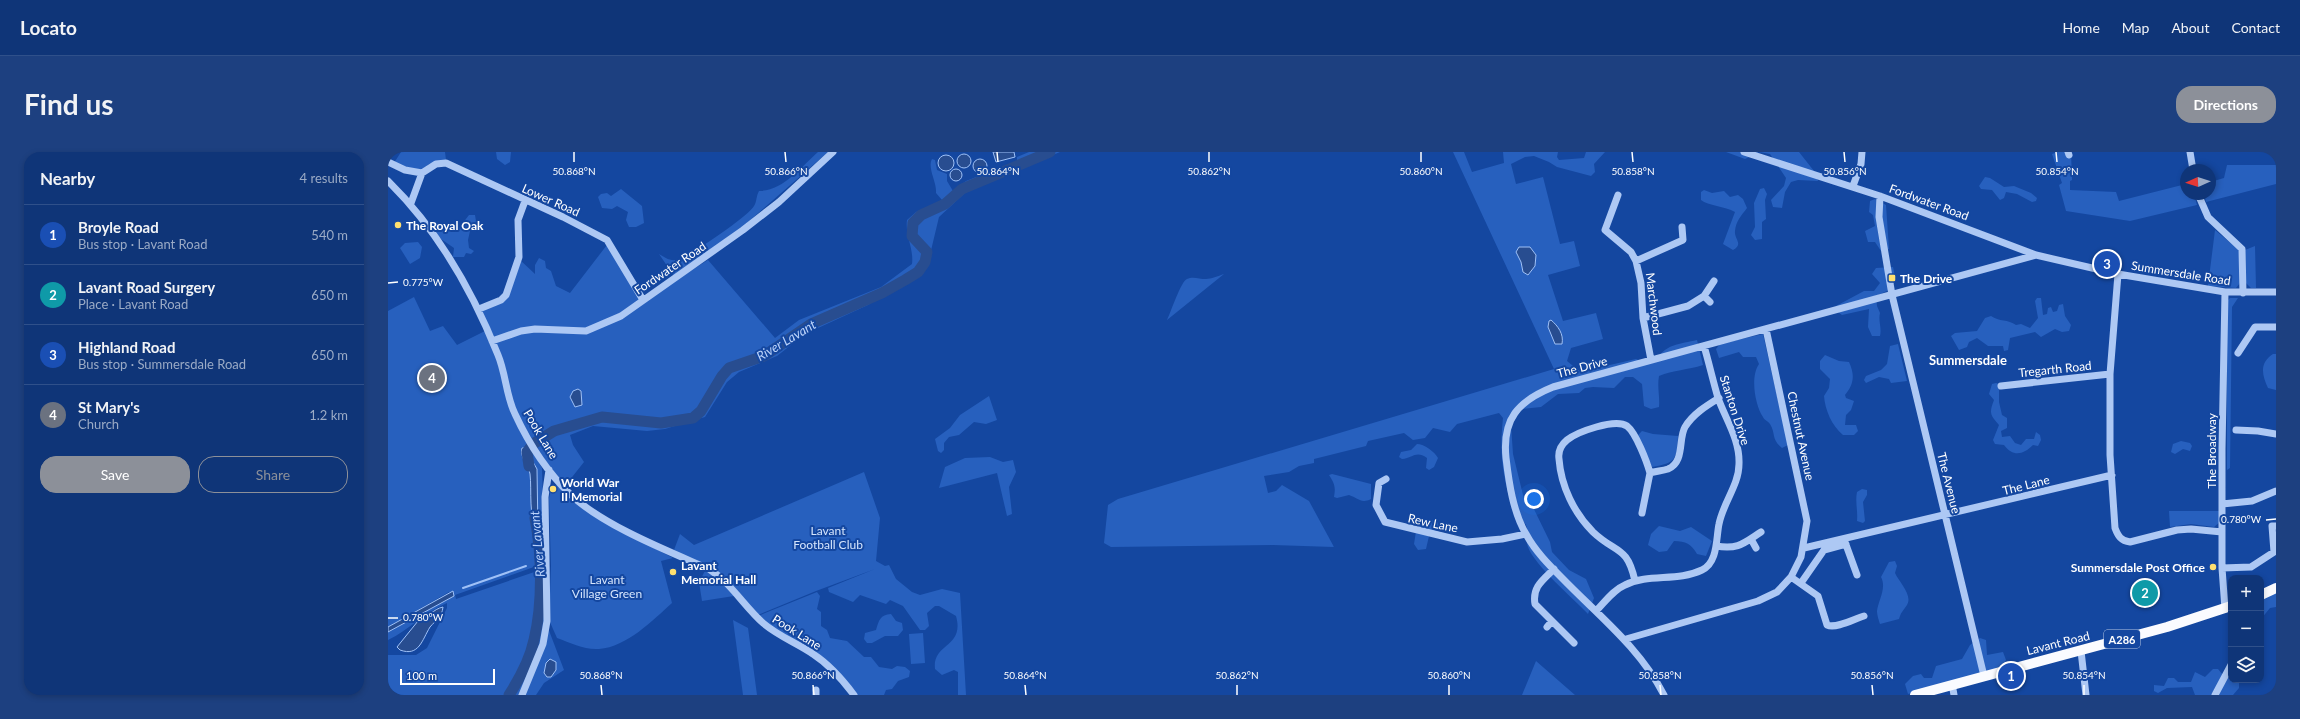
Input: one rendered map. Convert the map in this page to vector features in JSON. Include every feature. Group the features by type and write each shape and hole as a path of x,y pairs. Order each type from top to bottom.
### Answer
{"main road":[{"path":"2264,594 2276,588"},
{"name":"Lavant Road","path":"1915,695 2081,651 2228,608"}],"street":[{"name":"Fordwater Road","path":"492,342 521,331 535,329 586,331 621,316 700,262 743,230 779,202 833,152"},
{"name":"Fordwater Road","path":"1744,152 1853,186 2036,255"},
{"path":"1853,186 1861,164 1862,152"},
{"path":"2190,152 2192,164"},
{"path":"388,162 404,170 422,173 411,203"},
{"name":"Lower Road","path":"422,173 436,164 446,164 563,217 606,240 643,300"},
{"name":"Pook Lane","path":"388,181 411,203 447,254 479,309 499,357 514,413 549,470 573,496 589,509 658,547 709,569 718,575 756,617 770,629 814,654 832,668 854,695"},
{"name":"Marchwood","path":"1618,195 1604,230 1631,252 1636,261 1641,283 1643,318 1651,360"},
{"name":"The Avenue","path":"1880,196 1879,217 1892,295 1984,676"},
{"path":"2201,200 2208,217 2242,249 2243,293"},
{"path":"479,309 501,300 506,295 519,257 518,220 525,201"},
{"path":"1636,261 1683,240 1682,227"},
{"name":"Summersdale Road","path":"2036,255 2118,274 2225,292 2276,292"},
{"name":"The Drive","path":"1664,695 1657,680 1626,639 1539,554 1526,534 1517,512 1508,476 1506,449 1508,425 1513,414 1527,399 1553,387 2036,255"},
{"path":"2118,274 2110,374 2112,476 2118,536 2124,541 2130,542 2176,530 2192,529 2222,532"},
{"path":"1643,318 1688,306 1704,296 1714,281"},
{"name":"The Broadway","path":"2225,292 2222,568 2228,608"},
{"path":"1704,296 1710,302"},
{"path":"2238,353 2255,327 2276,327"},
{"name":"Chestnut Avenue","path":"1626,639 1758,601 1777,592 1791,577 1804,548 1807,521 1766,330"},
{"name":"Stanton Drive","path":"1596,611 1616,590 1635,581 1669,578 1704,569 1711,561 1716,546 1723,509 1737,480 1739,464 1732,430 1718,398 1704,346"},
{"name":"Tregarth Road","path":"2004,387 2110,374"},
{"path":"1650,473 1669,468 1676,463 1680,456 1682,434 1685,426 1700,409 1718,398"},
{"path":"1635,581 1631,563 1623,552 1594,533 1572,504 1560,468 1558,457 1560,447 1568,439 1607,423 1617,423 1627,427 1634,436 1650,473 1642,513"},
{"path":"2236,430 2258,430 2276,434"},
{"path":"522,695 543,644 547,621 546,497 549,470"},
{"name":"The Lane","path":"1946,516 2112,476"},
{"name":"Rew Lane","path":"1386,479 1379,483 1376,505 1385,522 1467,542 1502,540 1526,534"},
{"path":"2222,504 2252,501 2276,492"},
{"path":"1801,583 1824,550 1846,542 1946,516"},
{"path":"2222,568 2251,567 2275,552 2272,526 2276,526"},
{"path":"1716,546 1729,548 1739,546 1761,532"},
{"path":"1751,539 1756,548"},
{"path":"1804,548 1846,542"},
{"path":"1846,542 1857,575"},
{"path":"1554,569 1537,585 1534,596 1536,604 1574,643"},
{"path":"1791,577 1818,596 1827,625 1832,627 1864,616"},
{"path":"1547,627 1552,621"},
{"path":"2081,651 2086,695"},
{"path":"2215,695 2228,671"},
{"path":"1952,684 1954,695"}],"green space":[{"path":"401,152 445,152 446,160 429,164 422,170 406,168 394,163"},
{"path":"496,152 511,152 510,162 505,165 497,159"},
{"path":"818,152 828,152 741,228 674,276 659,254 669,259 676,260 704,245 750,211 755,204 759,191 768,190 784,183"},
{"path":"1029,152 1060,152 965,193 939,217 928,263 918,275 868,305 805,334 777,356 739,372 727,382 705,417 665,429 647,431 593,426 570,435 573,445 584,462 565,486 545,460 516,412 481,309 501,301 519,259 535,274 535,265 539,258 545,261 546,268 551,271 556,286 570,293 610,241 645,296 671,283 708,260 775,338 799,320 881,287 912,264 912,253 907,231 907,220 916,212 942,200 936,193 931,171 932,159 935,160 937,170 947,174 947,181 953,191 966,181 1017,161 1017,157"},
{"path":"1453,152 1464,152 1472,172 1504,163 1503,152 1558,152 1557,157 1559,160 1584,158 1586,152 1605,152 1594,164 1595,172 1591,176 1557,167 1534,156 1525,157 1511,164 1516,184 1543,177 1560,244 1574,241 1580,266 1548,275 1563,321 1596,313 1603,339 1571,348 1567,361 1578,370 1588,370 1636,359 1648,364 1656,362 1659,356 1668,348 1697,340 1703,365 1670,372 1659,376 1659,407 1651,409 1644,406 1642,384 1633,377 1625,377 1614,388 1593,387 1585,388 1579,393 1558,394 1541,407 1522,409 1511,425 1513,454 1524,499 1530,501 1550,542 1552,552 1569,570 1586,579 1594,598 1588,614 1546,572 1532,555 1528,547 1526,526 1520,518 1514,514 1507,489 1501,444 1503,418 1499,413 1457,424 1450,432 1433,428 1425,438 1413,440 1404,433 1368,441 1366,446 1314,459 1314,463 1299,466 1289,472 1264,476 1268,493 1276,491 1282,485 1309,501 1334,547 1273,545 1111,547 1104,543 1108,505 1118,499 1554,369"},
{"path":"1726,152 1759,152 1745,159"},
{"path":"1759,152 1799,152 1814,171 1818,181 1798,180 1791,182 1785,192 1782,208 1773,207 1771,200 1784,186 1786,178 1770,154"},
{"path":"2058,152 2071,152 2072,180 2070,181 2070,190 2116,192 2119,201 2180,186 2180,200 2196,200 2197,205 2130,221 2066,211 2059,185 2062,183 2052,154"},
{"path":"2227,165 2276,165 2276,184 2216,199 2216,180 2224,178"},
{"path":"1985,177 1990,178 2004,187 2014,186 2031,193 2037,198 2036,201 2032,202 2017,194 2006,192 2004,198 2000,200 1992,190 1981,189 1979,186"},
{"path":"1764,188 1767,194 1765,200 1766,219 1762,222 1762,239 1755,240 1751,235 1755,227 1754,203 1760,189"},
{"path":"621,189 642,206 644,223 636,227 629,227 626,220 628,212 617,206 612,209 602,208 598,197 601,194 607,193 611,196"},
{"path":"1704,190 1712,193 1724,191 1730,197 1738,195 1743,199 1747,208 1736,224 1735,234 1738,246 1733,250 1723,244 1735,212 1726,208 1708,204 1701,200 1701,192"},
{"path":"1875,199 1886,205 1889,249 1881,251 1875,242 1868,242 1865,231 1875,226 1873,215 1869,212 1870,201"},
{"path":"469,215 475,215 477,227 470,231 468,240 469,248 474,251 471,254 466,253 464,257 453,257 454,248 441,239 436,232 459,228"},
{"path":"2215,230 2240,251 2240,283 2236,288 2208,286"},
{"path":"418,242 422,247 420,258 410,264 400,248 405,243"},
{"path":"2255,246 2256,288 2251,288 2246,283 2245,250"},
{"path":"1893,267 1896,281 1887,291 1876,296 1877,306 1880,313 1880,336 1872,336 1868,327 1869,309 1842,315 1838,312 1836,306 1864,291 1874,291 1880,283 1872,274 1876,268"},
{"path":"1224,274 1167,320 1179,291 1187,279 1208,279"},
{"path":"414,297 430,331 443,326 457,345 485,331 497,358 511,414 542,468 545,563 455,595 456,599 546,568 545,620 564,670 544,683 536,695 388,695 388,655 416,655 427,648 447,608 447,603 431,611 388,640 388,632 454,596 449,592 388,627 388,311"},
{"path":"2037,298 2041,298 2043,315 2047,314 2048,308 2051,307 2053,312 2057,311 2059,305 2063,304 2065,316 2071,325 2069,331 2062,332 2055,329 2041,337 2035,332 2010,338 2008,350 2004,351 2003,346 1988,346 1977,338 1969,342 1967,347 1959,350 1951,336 1955,333 1977,331 1985,318 1991,316 2016,325 2021,324 2030,328 2038,318 2035,301"},
{"path":"2230,298 2238,298 2232,307 2230,468 2227,470 2227,301"},
{"path":"1763,334 1788,445 1782,448 1776,442 1770,424 1760,412 1756,398 1754,383 1756,370 1759,364 1756,357 1743,357 1739,352 1719,358 1716,349 1720,344"},
{"path":"1898,344 1907,381 1891,383 1889,379 1879,377 1866,383 1864,380 1866,376 1881,370 1887,364 1890,346"},
{"path":"2273,354 2276,354 2276,390 2268,388 2263,374 2265,361"},
{"path":"1825,355 1839,361 1849,362 1851,367 1853,379 1845,395 1846,398 1854,401 1851,410 1846,415 1845,425 1856,425 1858,431 1854,435 1843,435 1832,422 1828,412 1824,396 1829,388 1830,379 1820,369 1820,361"},
{"path":"1992,384 1999,384 1999,402 2002,415 2007,418 2007,428 2001,431 2002,437 2010,436 2015,443 2021,445 2026,439 2034,439 2036,432 2040,435 2041,440 2038,446 2033,445 2022,453 2014,453 2007,449 2004,445 1995,444 1993,440 1999,425 1991,414 1991,408 1994,400 1989,394"},
{"path":"989,396 997,420 986,424 974,422 959,435 949,437 944,443 944,450 941,453 938,451 935,439 950,428 960,415"},
{"path":"1642,431 1653,434 1678,436 1677,450 1674,459 1666,464 1652,467 1637,436"},
{"path":"2181,441 2190,443 2192,446 2190,451 2183,449 2175,454 2171,452 2173,444"},
{"path":"1417,444 1423,445 1429,449 1438,458 1434,467 1429,470 1426,468 1427,458 1423,456 1417,455 1402,459 1399,457 1401,452 1411,450"},
{"path":"990,457 1003,462 1013,460 1016,472 1009,487 1012,514 1007,516 997,473 939,488 945,467 965,458"},
{"name":"Lavant Football Club","path":"864,472 880,518 876,561 885,566 889,565 896,579 912,592 920,595 942,589 960,593 966,695 958,695 958,672 954,670 942,675 935,669 935,661 938,654 953,640 956,634 958,626 956,616 939,606 935,606 927,613 929,626 925,630 920,630 903,606 890,600 886,604 860,595 853,602 829,592 828,588 875,569 758,615 731,583 674,550 680,534 694,545"},
{"path":"1332,474 1371,484 1371,499 1362,501 1349,495 1337,498 1334,497 1334,485 1329,475"},
{"name":"Lavant Village Green","path":"557,485 622,531 673,558 661,561 672,603 639,632 620,643 609,647 593,649 578,646 557,638 549,620 551,566 549,498 552,486"},
{"path":"1862,489 1867,490 1867,495 1863,502 1865,521 1863,523 1857,521 1856,503 1857,492"},
{"path":"2169,511 2220,511 2220,522 2214,527 2191,524 2170,527"},
{"path":"1432,520 1438,522 1438,529 1429,536 1426,549 1418,550 1414,544 1417,525 1423,521"},
{"path":"1659,526 1680,531 1691,527 1712,541 1706,556 1697,554 1690,545 1682,542 1674,541 1667,551 1659,552 1648,545 1651,534"},
{"path":"1895,561 1897,566 1895,573 1907,593 1908,601 1899,619 1880,624 1877,611 1883,590 1883,581 1881,577 1889,562"},
{"path":"706,569 709,570 734,596 702,601 699,582"},
{"path":"2276,591 2276,607 2270,608 2264,615 2264,611 2264,596"},
{"path":"817,592 820,596 817,609 821,612 821,626 827,630 830,638 847,641 864,657 871,657 879,667 892,669 897,666 905,667 910,671 909,677 898,681 892,689 886,690 884,695 857,695 847,682 758,616"},
{"path":"891,614 896,621 902,623 903,630 898,636 885,636 872,643 867,643 864,639 865,633 876,630 880,619"},
{"path":"733,620 748,628 757,695 743,695"},
{"path":"923,633 925,663 911,664 909,634"},
{"path":"1980,638 1986,640 1987,655 2003,652 2006,660 2002,668 1908,694 1905,684 1913,676 1921,674 1924,678 1932,678 1936,666 1962,659 1970,645"},
{"path":"1536,661 1575,695 1522,695"},
{"path":"2213,669 2218,669 2223,675 2211,695 2195,695 2192,687 2167,688 2158,693 2154,691 2154,685 2164,686 2168,678 2174,678 2178,682 2191,682 2195,672 2205,677"},
{"path":"2228,675 2228,683 2239,683 2239,688 2233,695 2217,695"}],"shaded area":[{"path":"993,152 1014,152 1015,157 996,162"},
{"path":"964,154 969,156 971,161 969,166 964,168 959,166 957,161 959,156"},
{"path":"946,155 953,160 954,163 949,170 946,171 939,166 938,163 943,156"},
{"path":"980,159 985,161 987,166 985,171 980,173 975,171 973,166 975,161"},
{"path":"958,169 961,170 961,180 954,181 951,180 950,173 951,170"},
{"path":"1519,247 1530,247 1536,255 1535,266 1528,275 1523,272 1521,262 1516,252"},
{"path":"1551,320 1560,330 1562,344 1555,344 1548,327 1549,321"},
{"path":"578,389 581,391 582,405 575,407 570,397 573,391"},
{"path":"522,448 525,448 537,469 538,533 533,520 530,474 523,458 521,451"},
{"path":"453,591 454,596 388,632 388,627"},
{"path":"443,607 440,616 430,627 422,642 416,649 406,652 397,647 418,621"},
{"path":"550,659 556,662 556,670 551,677 547,677 544,673 546,663"}],"waterway":[{"name":"River Lavant","path":"529,466 527,452 533,444 554,431 602,417 661,423 693,418 701,411 722,376 729,368 764,356 811,324 882,293 918,272 925,262 927,252 912,236 913,223 921,215 945,204 962,189 1050,152"},
{"name":"River Lavant","path":"509,695 521,675 527,661 537,626 540,595 540,563 535,518"},
{"path":"463,588 526,566"}],"place":[{"name":"The Royal Oak","path":"398,225"},
{"name":"Highland Road","path":"2107,264"},
{"name":"The Drive","path":"1892,278"},
{"name":"St Mary's","path":"432,378"},
{"name":"World War II Memorial","path":"553,489"},
{"name":"Summersdale Post Office","path":"2213,567"},
{"name":"Lavant Memorial Hall","path":"673,572"},
{"name":"Lavant Road Surgery","path":"2145,593"},
{"name":"Broyle Road","path":"2011,676"}],"district":[{"name":"Summersdale","path":"1968,360"}]}
